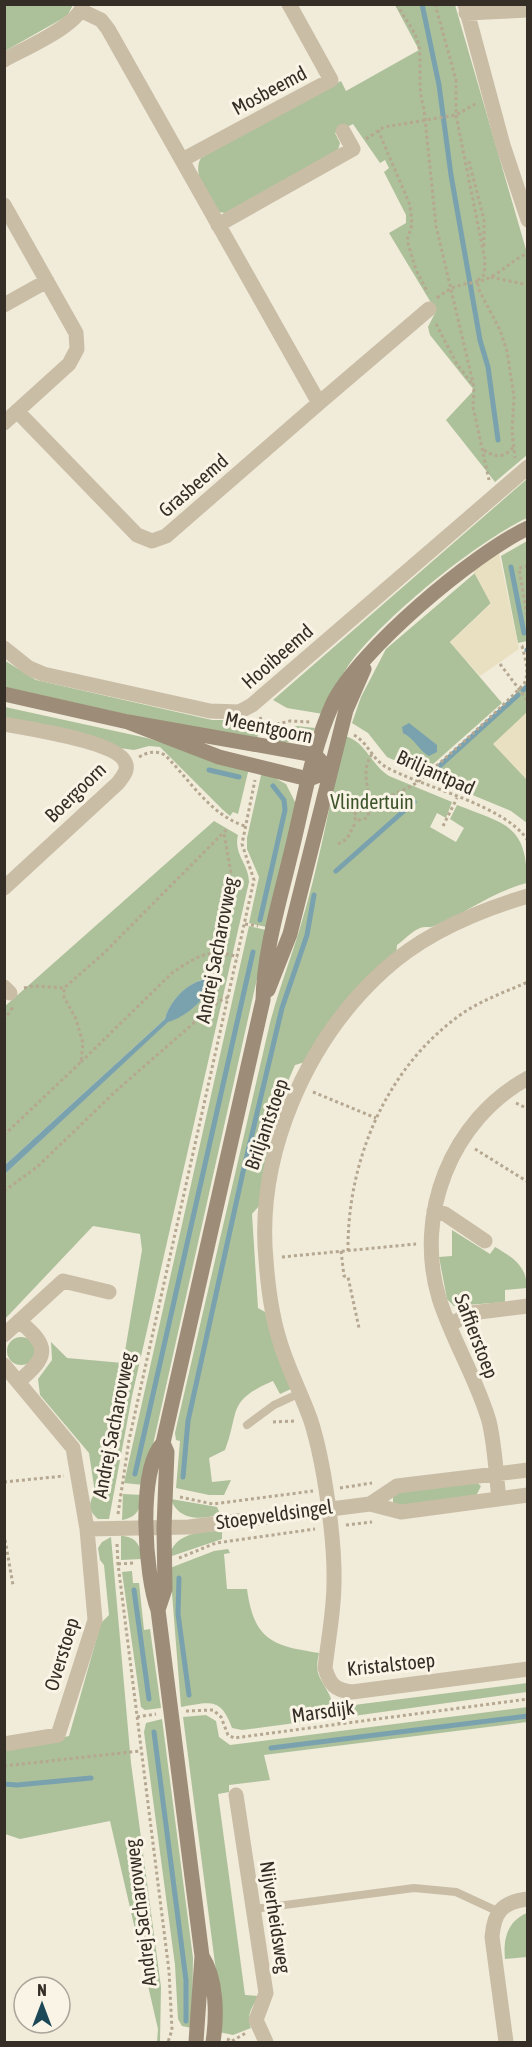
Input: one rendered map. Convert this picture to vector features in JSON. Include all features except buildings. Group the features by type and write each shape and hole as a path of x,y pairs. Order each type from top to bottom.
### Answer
{"street":[{"name":"Mosbeemd","path":"182,160 331,80 289,4"},
{"path":"4,60 69,23 82,8 101,20 319,403"},
{"path":"528,10 465,8 489,97 524,198 528,220"},
{"path":"218,225 353,149 343,131"},
{"path":"4,205 76,333 77,349 69,364 4,423"},
{"path":"4,305 47,281"},
{"name":"Grasbeemd","path":"17,411 137,535 152,541 166,536 431,305"},
{"name":"Hooibeemd","path":"4,648 28,668 43,674 210,711 239,712 252,705 525,470"},
{"path":"263,1000 264,978 272,939 315,755 324,725 343,686 360,662 470,565 497,544 528,528"},
{"path":"195,2043 202,1956 158,1610 151,1592 146,1528 148,1493 155,1451 163,1443 263,1000 290,934 340,730 356,686 380,644"},
{"name":"Meentgoorn","path":"4,694 128,723 315,755 330,771 309,779 219,757 128,723"},
{"name":"Boergoorn","path":"4,724 99,746 120,755 126,764 126,771 118,783 4,888"},
{"name":"Briljantstoep","path":"327,1509 310,1421 281,1344 270,1298 265,1258 266,1200 272,1161 300,1086 332,1030 355,998 383,970 443,930 480,913 528,896"},
{"name":"Saffierstoep","path":"496,1474 489,1422 449,1325 434,1279 430,1244 434,1212 442,1179 461,1140 492,1103 528,1078"},
{"path":"434,1212 445,1214 485,1241"},
{"path":"4,1335 63,1281 109,1292"},
{"path":"449,1325 471,1313 528,1306"},
{"path":"18,1382 38,1365 42,1352 39,1339 19,1321"},
{"name":"Overstoep","path":"4,1365 73,1448 87,1529 95,1620 58,1735 4,1744"},
{"path":"158,1610 165,1589 164,1528 167,1452 163,1443"},
{"name":"Stoepveldsingel","path":"370,1504 397,1486 528,1470"},
{"path":"496,1474 499,1499"},
{"name":"Stoepveldsingel","path":"164,1528 370,1504 401,1512 528,1495"},
{"name":"Kristalstoep","path":"327,1509 334,1581 325,1668 328,1680 338,1690 352,1692 528,1670"},
{"path":"87,1529 164,1528"},
{"name":"Nijverheidsweg","path":"236,1794 266,1993 256,2020 266,2043"},
{"path":"506,2043 492,1937 497,1911 507,1904 528,1899"},
{"path":"202,1956 210,1968 213,1990 213,2043"}],"lane":[{"path":"247,1425 274,1405 300,1393"},
{"path":"254,1909 426,1888 456,1892 497,1911"}],"path":[{"path":"397,4 411,25 419,45 419,93 426,119 436,226 474,387 473,407 492,486"},
{"path":"435,4 456,80 456,115 466,154 483,253"},
{"path":"474,387 457,364 416,270 407,240 412,225 410,205 378,130 392,124 456,115 489,97"},
{"path":"466,154 473,170 484,220 484,275 476,280"},
{"path":"490,277 513,259 528,253"},
{"path":"431,305 450,288 461,283 490,277 528,285"},
{"path":"476,280 500,330 507,351 514,397 515,466 525,470"},
{"path":"484,450 494,456 503,455 512,448 513,443"},
{"path":"528,566 519,568 528,622"},
{"path":"338,844 347,839 356,821 354,815 357,812 418,781 521,688 527,674 520,646 528,645"},
{"path":"500,664 521,688 527,699"},
{"path":"265,727 290,721 318,724"},
{"name":"Briljantpad","path":"340,730 361,739 384,766 509,821 528,841"},
{"name":"Andrej Sacharovweg","path":"126,764 148,752 159,752 217,812 231,822 245,826 242,851 254,880 119,1490 117,1564 169,1971 172,2030 168,2043"},
{"path":"356,821 367,819 371,806 364,773 372,754"},
{"path":"443,826 457,797"},
{"path":"7,990 34,986 64,988 103,954 228,828"},
{"path":"221,951 230,900 231,873 224,833"},
{"path":"4,1135 172,973 204,954 221,951 238,957"},
{"path":"348,1251 348,1222 360,1155 376,1118 402,1072 450,1023 482,1002 528,982"},
{"path":"64,988 64,997 76,1019 83,1043 81,1062"},
{"path":"4,1191 37,1167 117,1090 212,1008 229,997"},
{"path":"300,1086 376,1118"},
{"path":"461,1140 528,1182"},
{"path":"265,1258 430,1244"},
{"path":"341,1251 344,1276 348,1277 359,1328"},
{"path":"258,1417 270,1422 310,1421"},
{"path":"4,1482 77,1474"},
{"name":"Stoepveldsingel","path":"165,1495 213,1504 384,1481 397,1486"},
{"path":"119,1490 148,1493"},
{"name":"Stoepveldsingel","path":"165,1560 178,1558 216,1543 377,1521"},
{"path":"4,1534 13,1585"},
{"path":"117,1564 148,1562"},
{"name":"Marsdijk","path":"136,1717 213,1710 221,1717 228,1735 234,1738 528,1699"},
{"path":"4,1766 140,1751"}],"green space":[{"path":"5,5 73,5 67,16 5,51"},
{"path":"395,5 455,5 527,253 527,455 495,482 446,420 474,390 430,335 428,327 436,311 389,233 406,223 406,215 384,172 389,168 385,160 380,163 353,124 335,133 340,143 338,150 225,213 219,212 211,200 198,172 201,158 341,81 346,91 419,50"},
{"path":"527,479 527,518 482,544 431,583 382,627 348,666 323,714 287,708 273,700"},
{"path":"527,541 527,641 518,643 501,556"},
{"path":"475,573 491,603 450,642 502,703 423,773 387,757 368,733 352,723 361,697 386,649"},
{"path":"4,660 36,680 212,720 243,720 245,724 250,722 258,734 257,739 195,730 5,687"},
{"path":"527,683 527,823 511,811 429,777"},
{"path":"5,707 147,738 249,768 238,814 233,812 230,816 160,747 149,746 134,750 119,748 101,739 5,717"},
{"path":"297,726 315,728 307,737 296,741 270,740 275,730"},
{"name":"Vlindertuin","path":"344,736 357,742 377,766 389,776 452,802 446,818 437,813 430,827 456,842 464,828 450,819 457,805 500,822 510,829 518,837 523,849 527,883 503,891 446,921 431,927 422,927 411,933 397,945 396,956 365,979 305,1062 295,1065 273,1116 278,1122 263,1173 260,1205 252,1214 258,1308 265,1312 275,1350 291,1389 280,1394 273,1381 258,1388 241,1401 234,1416 225,1450 209,1458 212,1482 231,1480 224,1495 209,1495 176,1488 180,1441 176,1440 175,1433 270,1023 308,898"},
{"path":"262,771 286,784 296,804 266,927 249,923 259,877 247,849 247,838"},
{"path":"214,821 238,835 239,853 247,870 249,882 132,1396 109,1519 98,1519 90,1507 95,1493 89,1453 40,1395 38,1379 52,1360 51,1342 67,1358 123,1363 142,1250 140,1234 93,1226 5,1319 5,1174 168,1021 195,1005 213,983 207,978 200,980 181,993 171,1005 165,1019 5,1165 4,1007"},
{"path":"249,926 266,930 258,974 144,1485 124,1483"},
{"path":"452,1230 490,1254 495,1247 513,1259 524,1274 527,1288 505,1290 505,1302 454,1306 447,1299 439,1257 452,1256"},
{"path":"21,1337 31,1341 35,1351 31,1361 21,1365 11,1361 7,1351 11,1341"},
{"path":"476,1482 481,1486 476,1496 396,1506 393,1503 393,1495 398,1492"},
{"path":"123,1494 143,1495 137,1512 122,1520"},
{"path":"171,1499 217,1507 220,1514 191,1517 179,1511"},
{"path":"222,1531 222,1539 169,1557 176,1543 182,1538 197,1533"},
{"path":"121,1536 126,1536 136,1542 142,1559 121,1560"},
{"path":"111,1537 131,1763 161,1987 160,2042 157,2042 158,2029 110,1821 20,1839 5,1834 5,1751 69,1736 101,1623 109,1615 104,1565 100,1560 98,1548 102,1542"},
{"path":"228,1549 230,1553 224,1554 227,1589 247,1589 250,1606 260,1630 277,1643 319,1653 318,1671 332,1703 333,1718 242,1730 232,1728 219,1706 207,1703 181,1707 170,1568 214,1551"},
{"path":"132,1571 133,1583 139,1583 144,1630 150,1629 161,1708 145,1710 141,1707 122,1572"},
{"path":"527,1683 527,1692 346,1717 346,1706"},
{"path":"528,1707 527,1722 264,1755 270,1780 229,1785 229,1792 218,1794 245,1995 259,1996 249,2015 251,2028 233,2035 219,2032 220,2002 183,1717 206,1715 216,1721 219,1737 230,1745"},
{"path":"162,1719 193,1958 192,2028 182,2026 178,2019 175,1965 144,1732 146,1723"},
{"path":"527,1913 527,1957 505,1959 508,1932 520,1916"}],"shaded area":[{"path":"497,544 519,649 480,676 450,642 491,604 470,565"},
{"path":"527,712 528,778 526,779 493,744"}],"water":[{"path":"409,723 437,745 437,752 429,756 403,733 402,727"},
{"path":"211,978 214,981 211,987 195,1006 182,1016 168,1022 5,1174 5,1165 165,1019 171,1004 182,992 196,982"}],"waterway":[{"path":"422,4 439,85 451,175 480,340 488,367 498,440"},
{"path":"511,567 524,633"},
{"path":"523,690 528,686"},
{"path":"434,771 518,695"},
{"path":"209,770 239,777"},
{"path":"260,920 285,810 284,800 273,786"},
{"path":"336,871 414,802"},
{"path":"183,1477 188,1421 243,1172 282,1008 307,935 314,895"},
{"path":"135,1474 253,952"},
{"path":"179,1578 178,1614 189,1695"},
{"path":"134,1590 149,1699"},
{"path":"271,1748 528,1716"},
{"path":"154,1732 186,1980 186,2021"},
{"path":"4,1784 17,1785 91,1778"}]}
